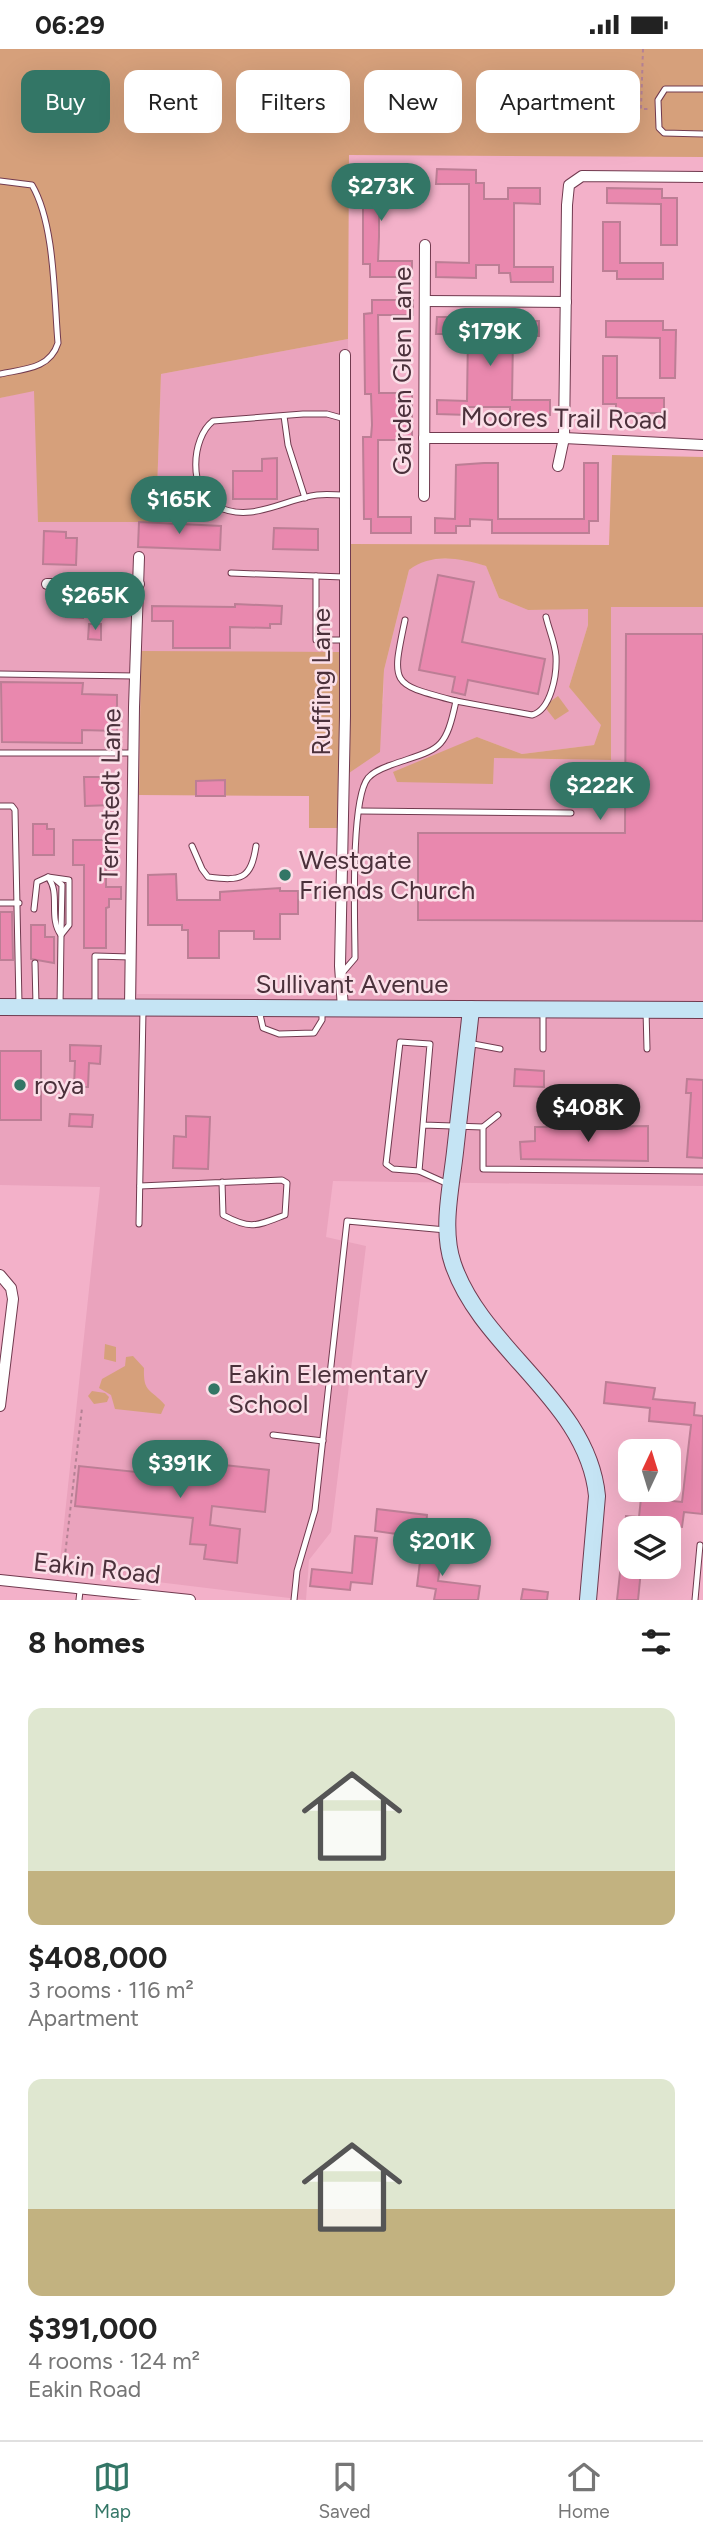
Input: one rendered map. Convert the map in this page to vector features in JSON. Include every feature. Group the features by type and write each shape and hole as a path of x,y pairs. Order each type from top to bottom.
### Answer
{"main road":[{"name":"Sullivant Avenue","path":"0,1007 703,1010"},
{"path":"471,1009 447,1230 452,1262 469,1298 582,1443 596,1481 597,1518 588,1600"}],"street":[{"path":"558,466 564,438 569,185 582,176 703,177"},
{"name":"Garden Glen Lane","path":"424,496 425,245"},
{"path":"425,301 566,302"},
{"name":"Ruffing Lane","path":"343,1008 341,974 345,355"},
{"name":"Moores Trail Road","path":"424,438 564,438 703,445"},
{"name":"Ternstedt Lane","path":"137,1007 131,957 139,557"},
{"path":"47,584 139,584"},
{"path":"0,1406 13,1299 3,1277"},
{"name":"Eakin Road","path":"0,1580 80,1596 190,1600"}],"lane":[{"path":"703,89 665,89 658,100 659,128 664,132 703,134"},
{"path":"0,181 32,185 40,197 49,251 58,343 54,356 43,365 0,374"},
{"path":"345,419 327,414 213,421 202,430 198,443 197,473 201,492 217,507 236,511 275,509 305,498 345,495"},
{"path":"284,416 288,446 305,498"},
{"path":"231,573 344,577"},
{"path":"316,576 316,640 344,640"},
{"path":"405,620 396,662 396,673 402,683 411,689 456,701 532,715 546,708 555,667 556,654 546,617"},
{"path":"0,674 135,676"},
{"path":"341,974 355,958 356,833 364,785 370,776 437,748 445,741 456,701"},
{"path":"0,753 133,753"},
{"path":"0,806 12,806 15,810 14,875 19,903 27,1007"},
{"path":"360,811 571,813"},
{"path":"192,846 208,877 218,878 240,878 248,874 253,868 256,846"},
{"path":"48,877 54,885 54,925 61,935 60,1007"},
{"path":"34,909 34,888 37,883 48,877 69,880 69,925 61,935"},
{"path":"0,903 19,903"},
{"path":"95,1007 95,956 131,957"},
{"path":"27,1007 35,963"},
{"path":"137,1007 139,1224"},
{"path":"259,1008 260,1021 269,1033 304,1034 318,1029 323,1008"},
{"path":"543,1009 543,1049"},
{"path":"646,1010 647,1049"},
{"path":"419,1171 430,1044 400,1042 386,1164 393,1169 419,1171 451,1185"},
{"path":"467,1043 500,1049"},
{"path":"423,1125 483,1127 498,1115"},
{"path":"483,1127 483,1168 703,1171"},
{"path":"140,1186 222,1182 282,1180 287,1182 285,1215 256,1226 243,1226 223,1215 222,1182"},
{"path":"294,1600 297,1571 315,1510 347,1221 447,1230"},
{"path":"273,1435 323,1441"},
{"path":"695,1600 700,1545"}],"path":[{"path":"642,49 642,109 659,110"},
{"path":"63,1573 82,1408"}],"shaded area":[{"path":"0,49 703,49 703,157 349,155 348,339 161,374 156,522 38,522 34,391 0,398"},
{"path":"348,339 350,652 141,652 137,994 336,995 339,772 383,703 384,670 409,570 423,560 461,558 486,566 499,598 528,610 589,608 588,625 569,687 602,724 594,745 522,754 477,737 493,784 493,758 610,760 611,607 703,607 703,1186 333,1181 326,1237 366,1246 331,1532 309,1560 306,1600 59,1570 100,1187 0,1185 0,398 34,390 156,522 161,374"},
{"path":"612,455 703,457 703,607 611,607 611,760 494,758 493,784 397,782 393,772 477,737 522,754 594,745 601,725 569,687 588,625 588,609 528,610 499,598 486,566 466,561 436,559 409,570 384,670 380,752 349,773 350,544 609,545"},
{"path":"141,651 339,652 342,669 337,828 309,828 309,796 139,795"},
{"path":"558,696 569,711 555,720 544,706"},
{"path":"105,1344 116,1347 116,1362 104,1359"},
{"path":"133,1356 144,1368 146,1386 165,1405 161,1414 115,1409 111,1395 99,1388 102,1379 125,1366 126,1357"},
{"path":"92,1391 105,1393 109,1397 107,1402 94,1404 88,1396"}],"building":[{"path":"372,168 412,168 412,184 379,184 378,261 412,261 412,277 370,277 370,264 363,264 363,182 372,182"},
{"path":"437,169 476,170 476,183 484,183 484,199 508,199 508,188 540,188 540,204 514,203 514,267 553,267 553,282 511,282 510,273 499,273 499,265 476,265 476,278 436,277 436,262 469,263 469,184 436,184"},
{"path":"607,188 662,189 662,198 677,198 677,245 661,245 661,204 607,203"},
{"path":"603,222 620,222 620,263 663,263 663,279 617,279 617,271 603,271"},
{"path":"372,300 413,300 413,315 378,315 379,393 412,393 412,440 378,440 378,517 411,517 411,533 371,533 371,519 364,519 363,437 371,437 372,425 371,394 365,394 364,314 372,313"},
{"path":"437,317 470,317 470,326 483,326 483,334 508,334 508,321 539,321 539,336 513,336 512,400 550,400 550,415 510,415 510,407 468,407 468,415 437,414 437,400 467,401 468,334 436,334"},
{"path":"606,321 663,321 663,330 676,330 675,378 660,378 660,338 606,337"},
{"path":"603,356 617,356 617,398 664,398 664,413 616,413 616,404 603,404"},
{"path":"277,458 277,499 233,499 233,471 262,471 262,459"},
{"path":"498,463 498,519 584,519 584,463 598,463 598,521 589,521 589,533 492,533 492,520 470,519 470,526 456,526 456,533 435,533 435,518 455,519 456,465"},
{"path":"139,522 221,526 220,550 138,547"},
{"path":"274,528 318,529 318,550 273,549"},
{"path":"44,531 66,532 66,538 77,538 76,565 43,564"},
{"path":"438,575 474,582 462,642 545,659 538,694 468,680 465,695 452,692 455,677 419,670"},
{"path":"67,592 104,592 104,606 84,605 83,618 66,617"},
{"path":"235,604 282,606 281,624 270,624 270,628 230,627 230,648 173,648 173,621 152,621 152,606 235,607"},
{"path":"89,624 101,624 101,640 88,639"},
{"path":"626,634 703,634 703,921 418,920 418,833 625,833"},
{"path":"1,682 83,683 82,694 117,695 117,731 82,730 82,743 2,742"},
{"path":"84,777 103,777 103,787 112,787 112,805 85,806"},
{"path":"225,780 225,796 196,796 196,781"},
{"path":"33,824 47,824 47,829 54,829 54,855 33,855"},
{"path":"73,840 106,840 106,887 121,887 121,899 109,899 109,907 106,908 106,948 84,948 84,865 73,865"},
{"path":"176,874 177,900 220,900 220,892 280,888 280,891 298,891 298,914 280,914 280,939 254,939 254,931 219,931 219,958 188,958 188,930 182,930 182,925 148,925 148,875"},
{"path":"0,912 12,912 13,960 0,960"},
{"path":"31,925 45,925 45,937 54,937 54,963 31,959"},
{"path":"70,1045 101,1046 100,1064 89,1063 88,1087 74,1087 75,1061 70,1061"},
{"name":"roya","path":"0,1051 41,1051 41,1120 0,1120"},
{"path":"515,1069 544,1071 544,1087 514,1086"},
{"path":"687,1079 703,1080 703,1158 687,1157 691,1093 686,1093"},
{"path":"70,1114 93,1115 92,1127 69,1126"},
{"path":"186,1116 210,1117 208,1169 173,1168 174,1136 186,1137"},
{"path":"648,1126 648,1161 521,1159 520,1142 535,1141 535,1127"},
{"path":"606,1382 655,1388 653,1399 695,1403 694,1415 703,1416 702,1514 684,1512 682,1527 681,1516 639,1516 641,1502 682,1502 691,1425 649,1421 650,1408 604,1403"},
{"path":"215,1464 269,1470 265,1512 212,1506 210,1525 240,1529 237,1563 204,1559 206,1545 190,1544 193,1518 75,1506 79,1466 213,1480"},
{"path":"377,1509 427,1515 425,1538 375,1531"},
{"path":"355,1536 377,1538 372,1584 351,1582 350,1590 310,1586 312,1569 352,1573"},
{"path":"422,1545 443,1547 438,1581 480,1586 478,1600 434,1600 436,1589 417,1586"},
{"path":"619,1579 640,1579 638,1600 617,1600"},
{"path":"523,1589 548,1592 547,1600 521,1600"}],"place":[{"name":"Westgate Friends Church","path":"285,875"},
{"name":"roya","path":"20,1085"},
{"name":"Eakin Elementary School","path":"214,1389"}]}
